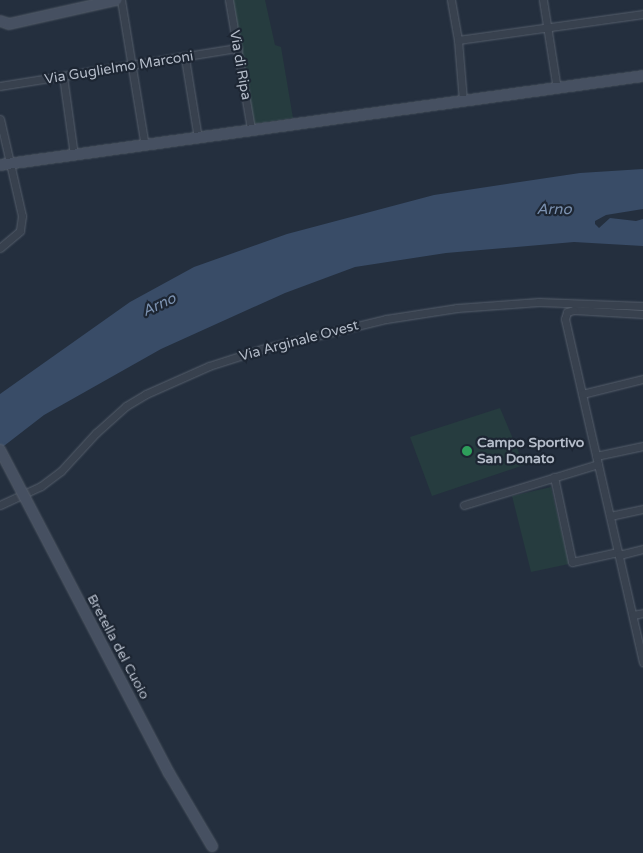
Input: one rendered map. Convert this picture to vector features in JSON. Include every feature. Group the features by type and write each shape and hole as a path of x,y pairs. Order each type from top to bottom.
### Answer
{"street":[{"path":"0,21 9,24 87,4 116,0"},
{"path":"121,0 144,146"},
{"name":"Via di Ripa","path":"229,0 252,129"},
{"path":"451,0 458,40 463,101"},
{"path":"543,0 557,89"},
{"path":"458,40 549,29 643,14"},
{"name":"Via Guglielmo Marconi","path":"0,86 132,67 238,48"},
{"path":"185,58 198,138"},
{"path":"63,76 74,155"},
{"path":"5,165 252,129 643,76"},
{"path":"0,118 5,165 18,190 22,225 14,238 0,248"},
{"name":"Via Arginale Ovest","path":"0,505 41,486 61,471 96,432 126,406 146,394 209,366 262,349 378,321 457,308 530,302 643,306"},
{"path":"643,314 574,310 567,312 565,319 643,662"},
{"path":"582,394 643,379"},
{"path":"596,456 643,446"},
{"name":"Bretella del Cuoio","path":"0,450 169,773 215,849"},
{"path":"464,505 598,464"},
{"path":"554,477 572,562 643,549"},
{"path":"610,516 643,508"},
{"path":"632,615 643,613"}],"green space":[{"path":"232,0 265,0 275,45 281,47 293,118 253,124"},
{"name":"Campo Sportivo San Donato","path":"500,408 524,465 432,496 410,437"},
{"path":"551,487 569,564 531,572 512,496"}],"water":[{"name":"Arno","path":"643,169 643,209 606,215 595,221 595,224 599,228 610,218 636,221 643,219 643,246 574,242 446,253 355,267 285,293 161,349 44,415 0,449 0,394 130,302 194,267 287,234 434,195 580,173"}],"place":[{"name":"Campo Sportivo San Donato","path":"467,451"}]}
